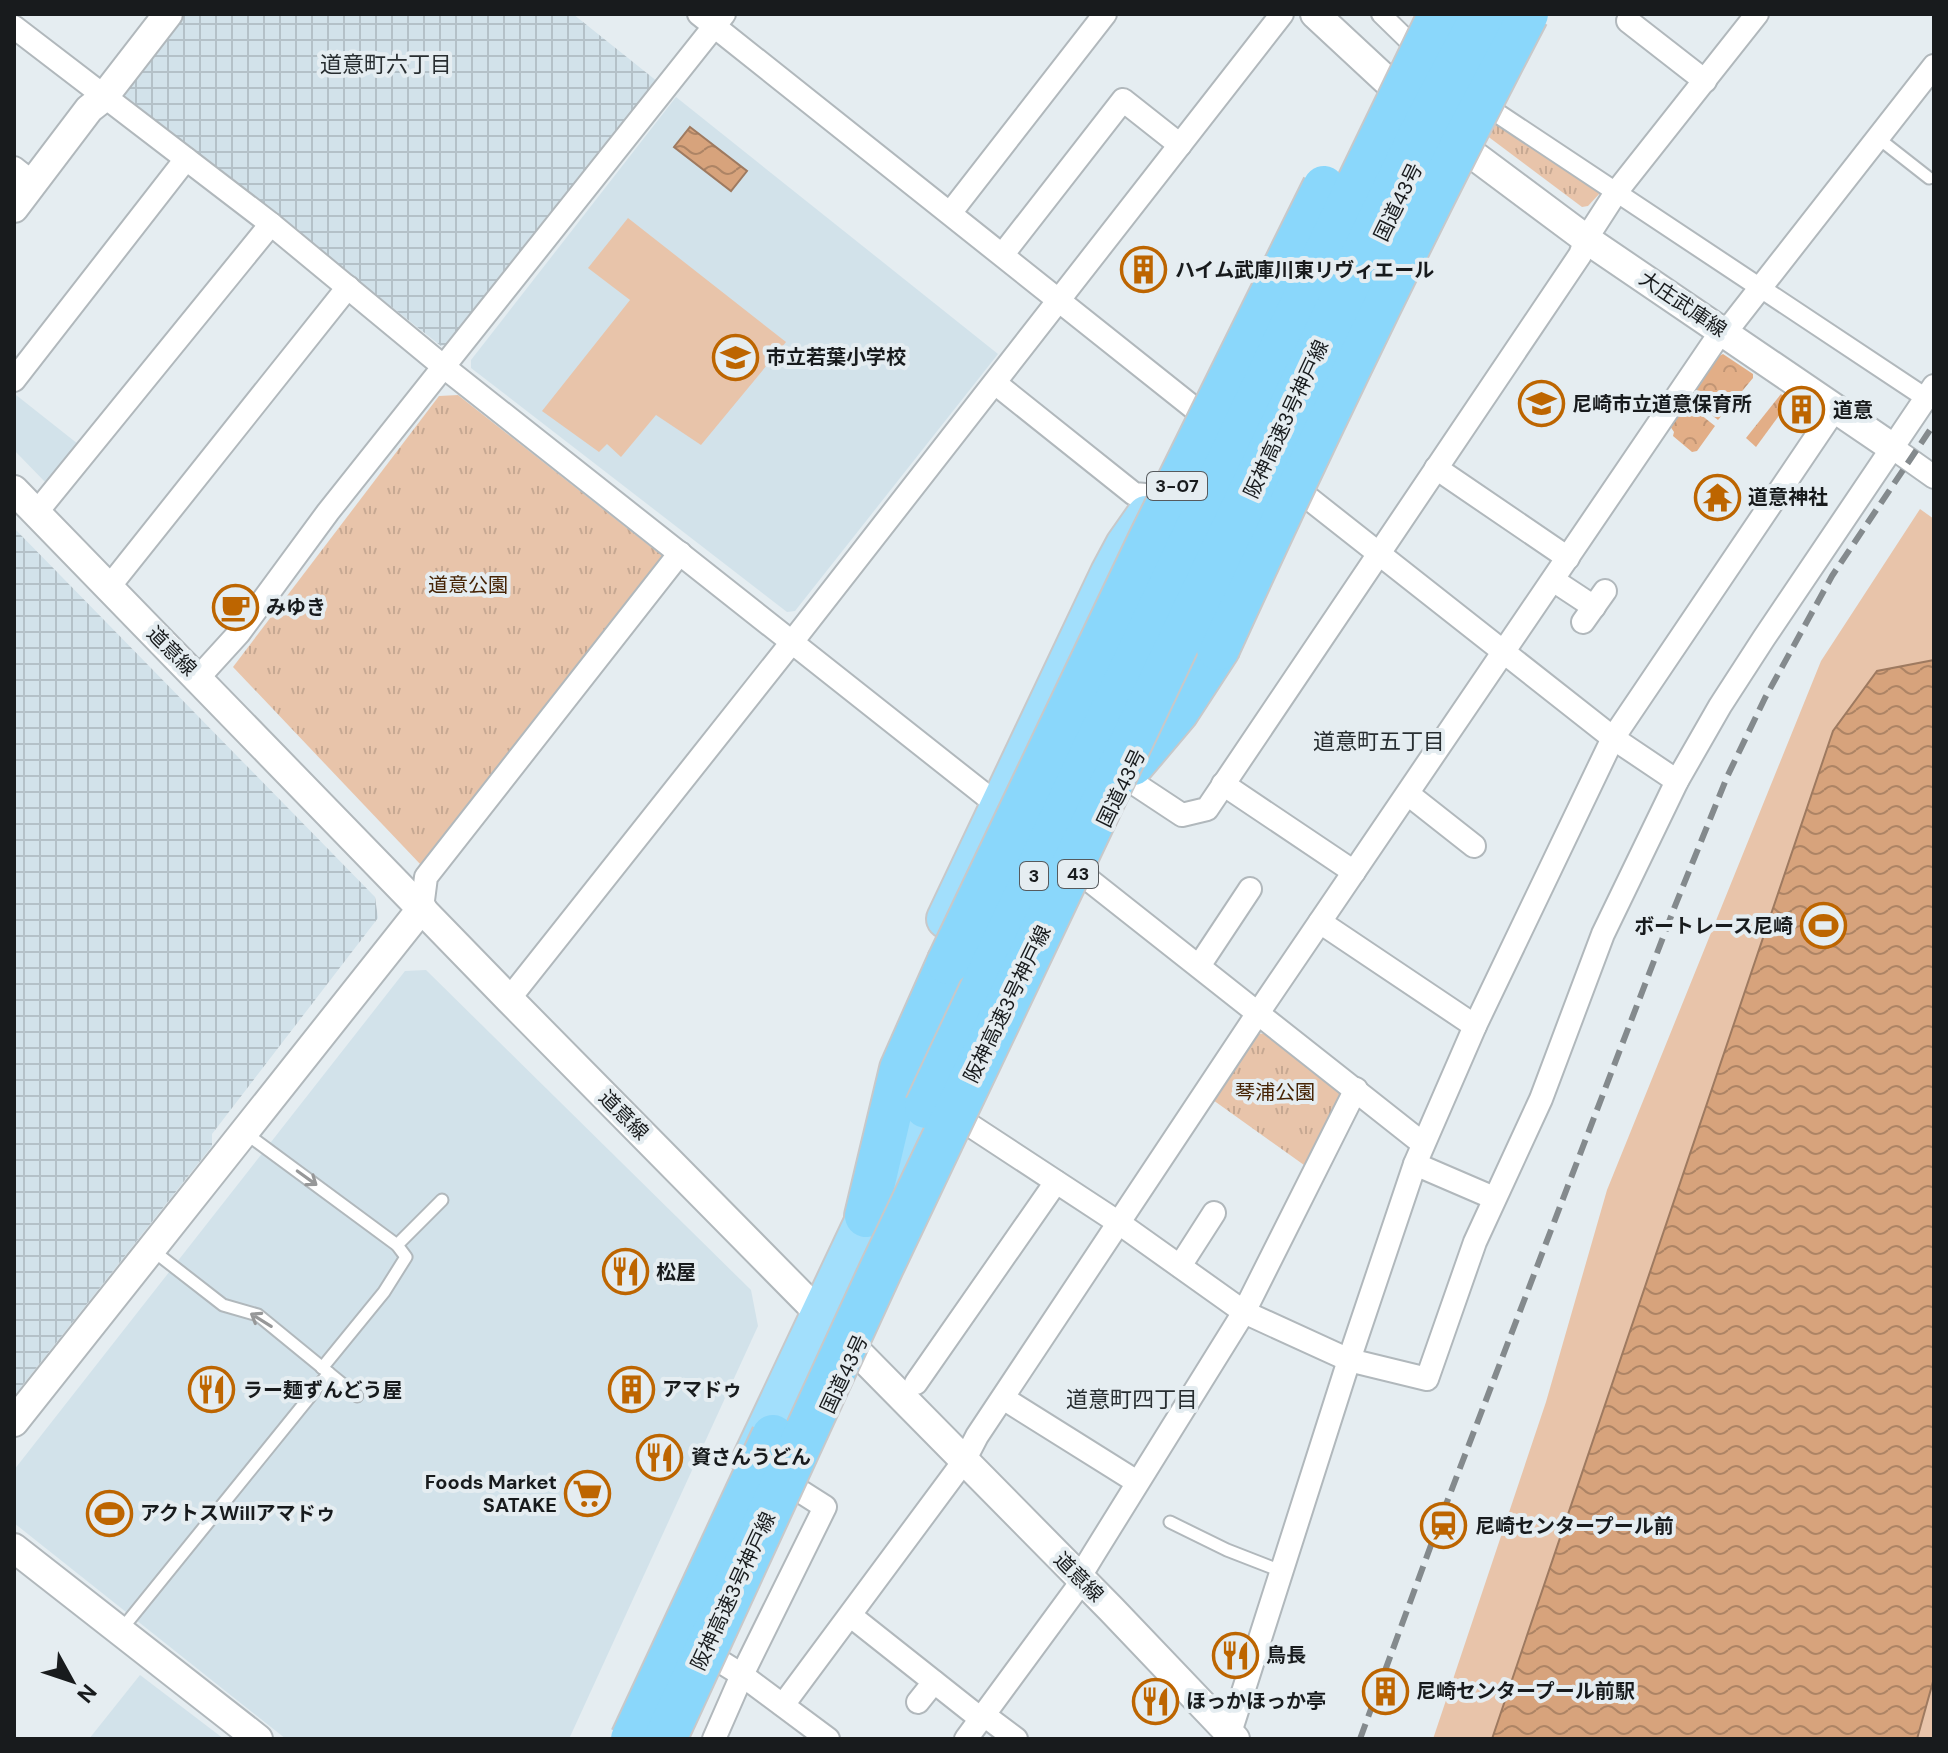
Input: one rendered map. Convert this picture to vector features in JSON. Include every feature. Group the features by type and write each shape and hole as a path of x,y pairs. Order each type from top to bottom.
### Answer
{"highway":[{"name":"阪神高速3号神戸線","path":"632,1739 1352,196 1440,14"},
{"name":"阪神高速3号神戸線","path":"665,1739 902,1225 1377,224 1483,14"},
{"name":"国道43号","path":"674,1739 728,1666 792,1486 1325,351 1494,14"},
{"path":"1130,771 1177,712 1218,649 1311,445 1414,233 1527,14"},
{"name":"43","path":"622,1739 866,1216 1181,498 1229,436 1395,89 1421,25"},
{"name":"3-07","path":"901,1069 948,963 1150,539 1350,134 1421,25"},
{"path":"1177,712 1214,683 1231,662 1307,497 1441,222 1448,186 1435,127"},
{"path":"866,1216 901,1069 907,1020 922,971 1117,559 1141,521 1181,498"}],"street":[{"path":"14,208 24,176 103,98 168,14"},
{"path":"951,212 1105,14"},
{"path":"509,999 1282,14"},
{"name":"大庄武庫線","path":"1315,14 1435,127 1586,239 1934,477"},
{"path":"962,1120 1119,1223 1244,1312 1349,1360 1427,1379 1475,1242 1541,1099 1603,934 1677,781 1749,661 1930,392 1760,288 1457,87 1421,25 1381,14"},
{"path":"1130,771 1182,815 1207,809 1580,255 1586,239 1617,191 1753,15"},
{"path":"198,678 239,633 328,512 444,367 712,18 1229,436"},
{"path":"1628,21 1705,81"},
{"path":"14,27 271,224 444,367 999,806"},
{"path":"783,1705 964,1461 1258,1013 1714,342 1725,333 1934,66"},
{"path":"1003,254 1123,100 1180,145"},
{"path":"14,380 186,159"},
{"path":"36,513 271,224"},
{"path":"109,587 348,287"},
{"path":"995,383 1134,494 1181,498"},
{"path":"1231,1737 1281,1571 1418,1154 1475,1026 1613,738 1835,409"},
{"path":"1436,468 1568,558"},
{"name":"道意線","path":"14,490 509,999 856,1349 1231,1737"},
{"path":"1307,497 1613,738 1677,781"},
{"path":"14,1422 422,908 426,877 680,553"},
{"path":"1553,580 1594,607"},
{"path":"1223,784 1354,872"},
{"path":"1408,794 1474,846"},
{"path":"1079,872 1356,1089 1418,1154 1494,1198"},
{"path":"1199,966 1250,889"},
{"path":"1320,922 1475,1026"},
{"path":"966,1739 1077,1588 1079,1578 1137,1482 1244,1312 1356,1089"},
{"path":"916,1383 1056,1182"},
{"path":"1180,1266 1214,1213"},
{"path":"1003,1398 1137,1482"},
{"path":"14,1548 258,1739"},
{"path":"851,1616 934,1682 1016,1739"},
{"path":"714,1739 728,1666 828,1739"},
{"path":"918,1702 934,1682"}],"lane":[{"path":"1878,138 1929,178"},
{"path":"120,1631 326,1371 406,1257 397,1245 244,1132"},
{"path":"397,1245 442,1200"},
{"path":"151,1249 223,1305 258,1315 357,1396"},
{"path":"1170,1522 1227,1550 1281,1571"}],"shaded area":[{"path":"179,14 573,14 658,82 454,342 441,346 125,96 124,84"},
{"name":"市立若葉小学校","path":"676,97 998,354 795,611 787,612 471,368 471,360"},
{"path":"16,395 83,448 50,487 14,450"},
{"path":"14,528 375,897 378,918 212,1134 212,1146 14,1396"},
{"name":"アマドゥ","path":"426,970 751,1290 758,1326 569,1739 286,1739 14,1523 14,1470 405,971"},
{"path":"140,1675 224,1739 89,1739"}],"green space":[{"path":"1482,111 1601,192 1588,206 1582,207 1474,126"},
{"path":"628,218 786,342 701,445 656,415 621,457 607,444 599,452 542,411 630,300 588,268"},
{"path":"1723,354 1753,374 1753,378 1718,420 1689,397 1715,358"},
{"path":"1781,394 1789,402 1756,447 1746,438"},
{"name":"道意公園","path":"458,395 665,558 421,865 233,667 439,396"},
{"path":"1686,403 1715,426 1697,451 1692,452 1673,436 1670,426"},
{"name":"ボートレース尼崎","path":"1920,509 1934,519 1934,1739 1433,1739 1546,1402 1607,1190 1821,661"},
{"name":"琴浦公園","path":"1268,1033 1339,1086 1340,1097 1304,1165 1213,1100 1256,1034"}],"water":[{"path":"690,127 747,171 731,191 674,147"},
{"name":"ボートレース尼崎","path":"1934,660 1934,1678 1917,1739 1492,1739 1833,731 1877,671"}],"railway":[{"path":"1360,1739 1442,1515 1727,777 1765,698 1832,576 1934,424"}],"place":[{"name":"ハイム武庫川東リヴィエール","path":"1144,270"},
{"name":"市立若葉小学校","path":"735,357"},
{"name":"尼崎市立道意保育所","path":"1541,404"},
{"name":"道意","path":"1802,410"},
{"name":"道意神社","path":"1717,497"},
{"name":"みゆき","path":"235,607"},
{"name":"ボートレース尼崎","path":"1824,926"},
{"name":"松屋","path":"625,1272"},
{"name":"アマドゥ","path":"631,1389"},
{"name":"ラー麺ずんどう屋","path":"212,1390"},
{"name":"資さんうどん","path":"660,1457"},
{"name":"Foods Market SATAKE","path":"588,1493"},
{"name":"アクトスWillアマドゥ","path":"109,1513"},
{"name":"尼崎センタープール前","path":"1444,1526"},
{"name":"鳥長","path":"1235,1655"},
{"name":"尼崎センタープール前駅","path":"1385,1691"},
{"name":"ほっかほっか亭","path":"1155,1701"}],"district":[{"name":"道意町六丁目","path":"386,64"},
{"name":"道意町五丁目","path":"1379,741"},
{"name":"道意町四丁目","path":"1132,1399"}]}
